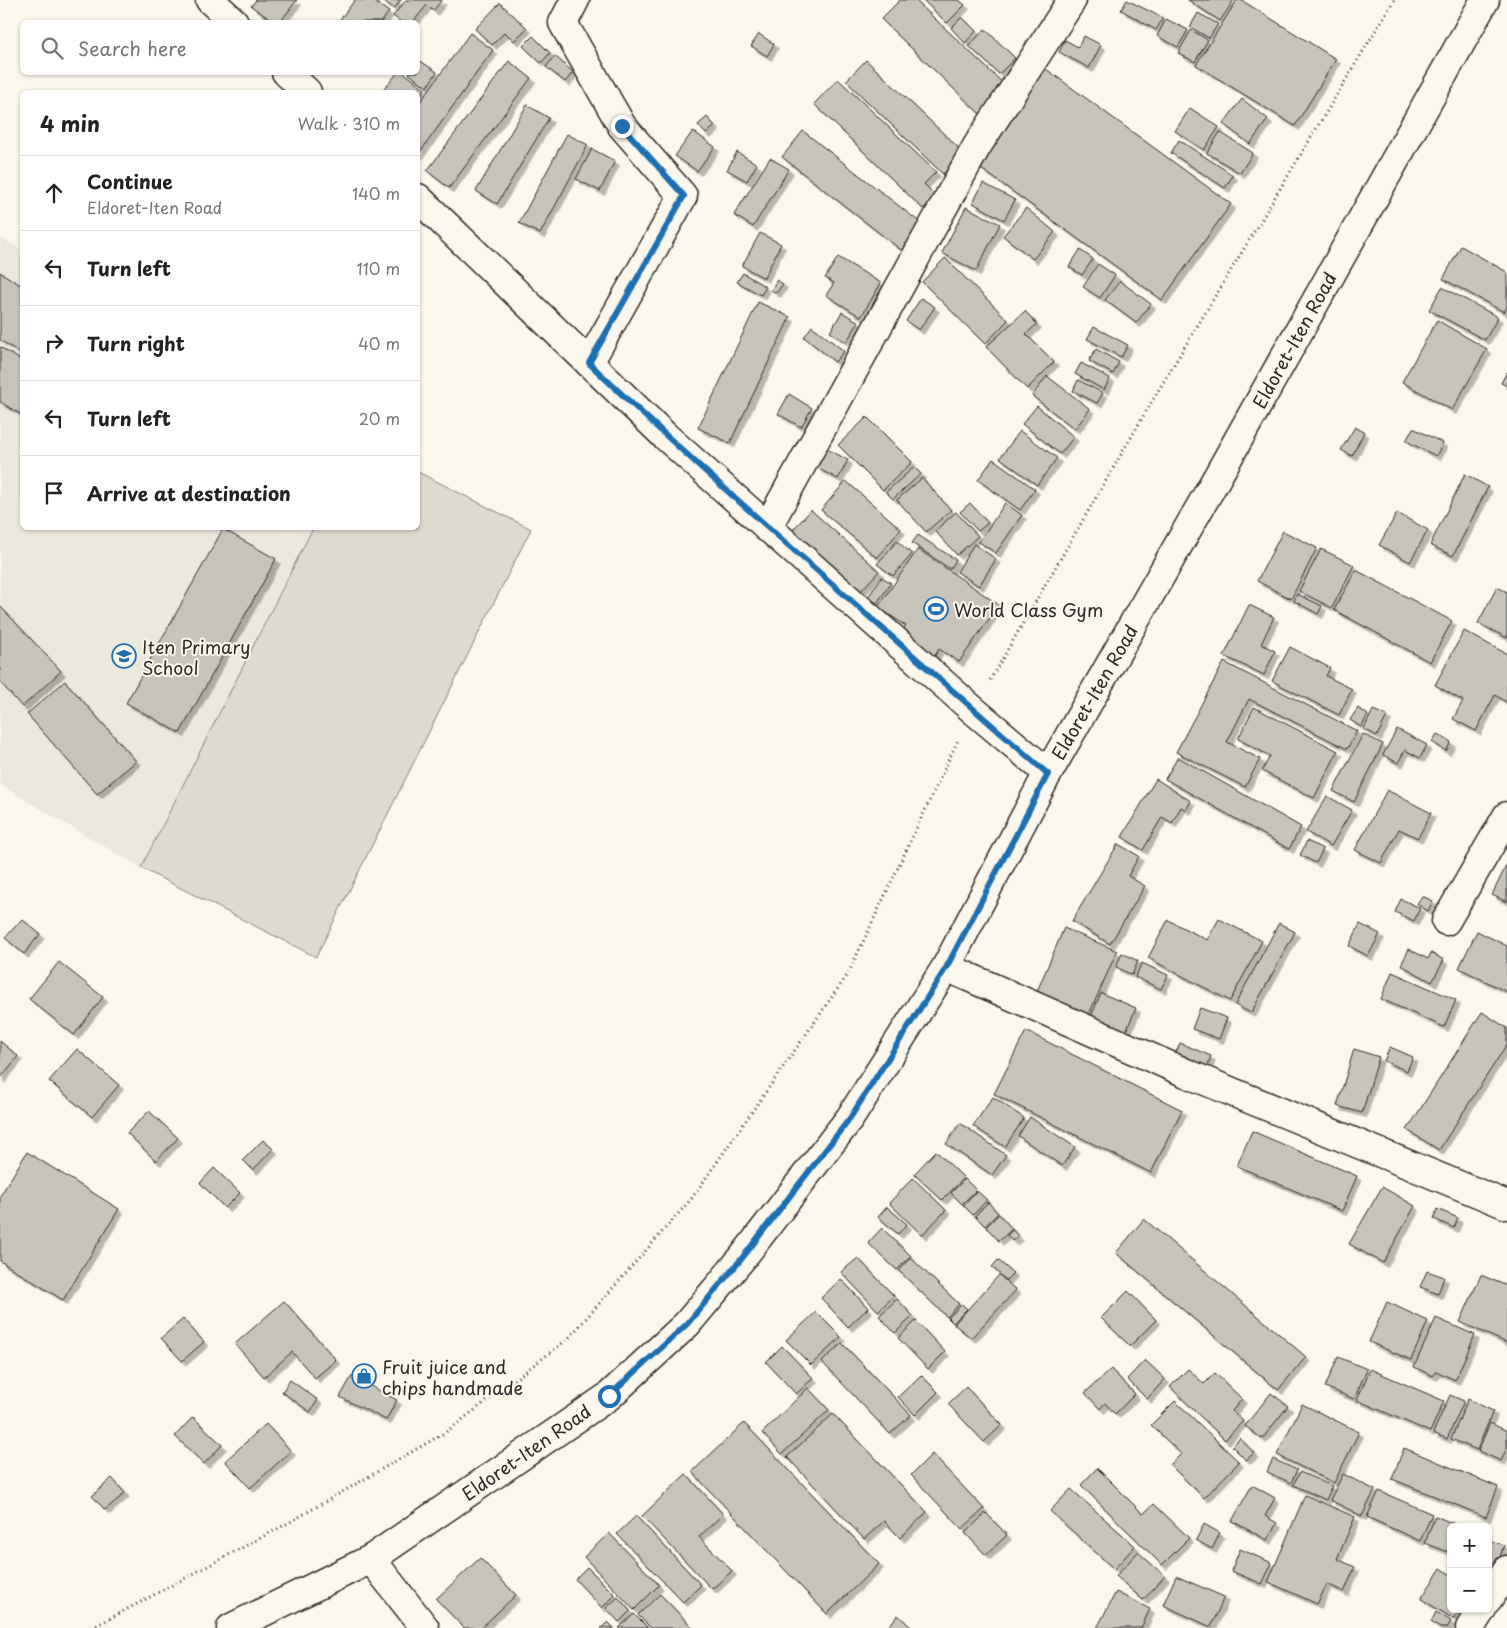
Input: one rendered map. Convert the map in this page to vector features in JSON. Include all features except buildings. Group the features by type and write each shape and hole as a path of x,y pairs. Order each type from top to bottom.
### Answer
{"street":[{"path":"210,0 232,20"},
{"path":"575,0 562,23 622,126 684,196 589,363"},
{"path":"767,528 977,146 1072,0"},
{"name":"Eldoret-Iten Road","path":"231,1628 371,1559 609,1396 687,1324 743,1257 850,1118 946,968 1048,774 1485,0"},
{"path":"289,75 305,90"},
{"path":"420,200 664,435 972,709 1048,774"},
{"path":"1446,921 1507,816"},
{"path":"946,968 1186,1073 1507,1205"},
{"path":"371,1559 425,1628"},
{"path":"1492,1593 1507,1570"},
{"path":"1470,1628 1479,1613"}],"path":[{"path":"92,1628 292,1521 446,1432 568,1339 692,1198 848,974 972,709 1158,391 1394,0"}],"shaded area":[{"name":"Iten Primary School","path":"0,237 20,249 20,530 312,530 141,868 0,785"},
{"path":"420,473 531,529 316,957 141,868 312,530 420,530"}],"place":[{"name":"World Class Gym","path":"936,609"},
{"name":"Iten Primary School","path":"124,656"},
{"name":"Fruit juice and chips handmade","path":"364,1376"}],"route":[{"path":"609,1396 687,1324 743,1257 850,1118 946,968 1048,774 767,528 664,435 589,363 684,196 622,126"}]}
